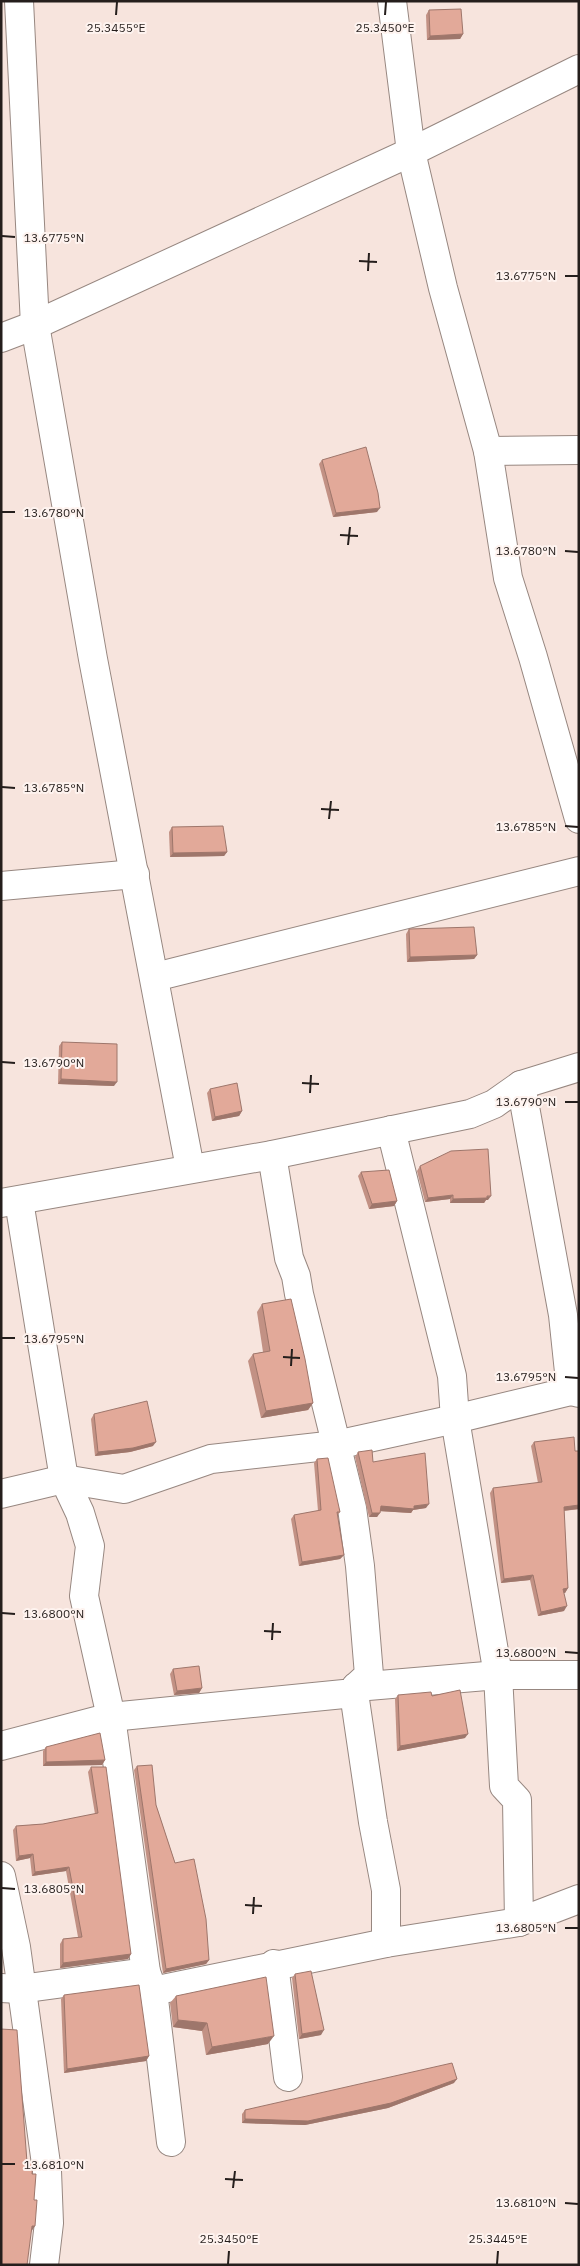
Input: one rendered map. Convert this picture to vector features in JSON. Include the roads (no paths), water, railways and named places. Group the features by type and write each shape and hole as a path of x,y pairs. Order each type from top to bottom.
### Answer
{"street":[{"path":"19,1 35,325 93,659 190,1168"},
{"path":"392,1 411,152 443,288 488,451 508,578 572,770 579,819"},
{"path":"1,338 35,325 411,152 579,69"},
{"path":"488,451 579,450"},
{"path":"154,977 579,871"},
{"path":"1,886 135,874"},
{"path":"171,2142 150,1982 111,1717 84,1596 90,1546 80,1512 64,1479 10,1202 190,1168 272,1155 470,1114 494,1104 521,1085 579,1067"},
{"path":"1,1494 64,1479 124,1489 211,1459 336,1445 575,1392 571,1313 521,1085"},
{"path":"392,1130 452,1376 455,1419 498,1674 504,1786 518,1800 519,1922"},
{"path":"272,1155 289,1258 296,1276 352,1508 360,1566 369,1675 355,1690"},
{"path":"1,1746 111,1717 498,1674 579,1675"},
{"path":"355,1690 373,1822 386,1890 386,1943"},
{"path":"1,1876 16,1948 11,1988 47,2170 49,2223 44,2265"},
{"path":"11,1988 150,1982 274,1964 386,1943 519,1922 579,1899"},
{"path":"274,1964 288,2077"}]}
